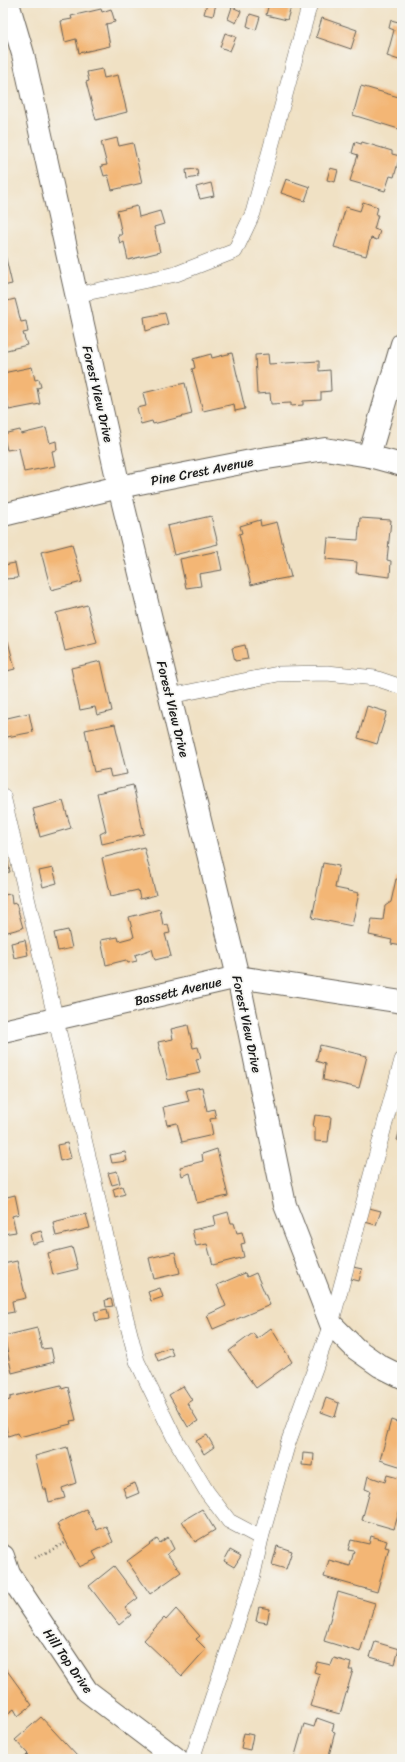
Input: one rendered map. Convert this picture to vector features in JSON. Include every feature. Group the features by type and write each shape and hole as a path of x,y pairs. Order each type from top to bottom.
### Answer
{"street":[{"name":"Forest View Drive","path":"8,3 23,54 119,487 238,977 285,1205 331,1324 356,1348 380,1366 402,1377"},
{"path":"369,456 402,344"},
{"name":"Pine Crest Avenue","path":"3,515 119,487 262,459 325,449 369,456 402,465"},
{"name":"Bassett Avenue","path":"3,1031 238,977 402,1002"},
{"name":"Hill Top Drive","path":"3,1556 9,1574 87,1691 177,1759"}],"lane":[{"path":"76,295 176,274 235,251 253,213 310,3"},
{"path":"170,696 278,674 327,673 375,678 402,687"},
{"path":"3,796 113,1268 137,1362 174,1437 207,1492 229,1521 261,1538"},
{"path":"192,1759 252,1579 261,1538 287,1446 331,1324 402,1060"}],"path":[{"path":"34,1558 67,1542"}],"building":[{"path":"207,3 216,4 213,16 204,14"},
{"path":"269,3 292,3 287,20 266,15"},
{"path":"232,7 241,11 236,23 228,19"},
{"path":"101,9 102,12 111,9 115,22 106,24 110,46 79,53 76,39 65,42 61,21 72,19 71,16"},
{"path":"250,14 260,17 256,30 247,26"},
{"path":"322,18 357,30 351,49 316,37"},
{"path":"391,20 402,23 402,61 387,56 394,30 389,28"},
{"path":"225,33 236,37 230,51 220,47"},
{"path":"102,69 104,78 118,75 127,112 96,120 86,82 89,81 87,72"},
{"path":"361,86 402,98 402,130 353,115"},
{"path":"117,138 119,146 133,143 142,183 112,190 108,175 104,176 101,166 107,165 101,142"},
{"path":"355,142 361,144 362,142 392,151 392,154 400,156 394,177 390,176 385,191 350,181 358,155 352,153"},
{"path":"330,168 338,170 335,182 327,180"},
{"path":"197,169 198,177 187,179 186,170"},
{"path":"286,179 310,187 305,201 281,193"},
{"path":"211,183 214,196 200,199 196,187"},
{"path":"363,202 378,207 376,215 378,215 374,229 380,231 377,240 371,238 366,256 334,247 346,207 360,211"},
{"path":"137,206 139,217 160,211 164,224 154,227 160,252 128,260 124,242 120,244 118,235 122,235 117,211"},
{"path":"3,246 12,284 3,286"},
{"path":"15,299 21,322 26,321 28,332 23,333 27,345 3,351 3,302"},
{"path":"165,313 168,324 146,331 144,317"},
{"path":"232,353 245,409 235,411 234,404 203,411 192,369 195,368 193,359 211,354 212,358"},
{"path":"268,354 269,364 319,361 319,371 330,370 331,391 321,392 321,400 303,401 303,405 291,406 291,403 271,404 270,393 257,394 255,355"},
{"path":"32,367 35,380 39,379 41,387 37,388 40,404 9,410 3,383 3,373"},
{"path":"185,383 192,414 153,424 152,421 141,424 137,408 146,406 143,393"},
{"path":"46,428 50,443 56,441 57,450 52,451 55,466 24,472 19,448 7,450 3,434 20,430 21,434"},
{"path":"211,516 218,544 174,555 167,526"},
{"path":"360,518 391,520 387,560 391,561 390,577 356,573 357,562 326,559 328,538 358,540"},
{"path":"260,520 261,526 277,522 291,577 274,579 251,585 239,534 242,533 240,526"},
{"path":"72,544 82,582 51,590 41,552"},
{"path":"218,551 222,570 199,574 201,586 186,588 180,559"},
{"path":"15,563 18,578 5,579 4,565"},
{"path":"87,605 97,643 65,651 56,613"},
{"path":"8,641 15,669 3,672 3,642"},
{"path":"245,645 248,659 235,661 232,648"},
{"path":"101,661 112,711 97,715 95,707 80,710 71,668"},
{"path":"367,706 387,712 377,744 358,738"},
{"path":"29,713 33,732 7,737 3,719"},
{"path":"115,724 127,774 111,777 109,769 94,772 85,730"},
{"path":"133,785 144,834 102,844 100,834 106,831 97,793"},
{"path":"63,801 71,828 40,837 33,809"},
{"path":"144,847 156,895 140,899 138,890 111,896 102,858"},
{"path":"7,858 10,872 3,873 3,859"},
{"path":"323,863 339,866 335,888 359,893 352,926 312,918"},
{"path":"53,868 57,883 43,887 39,871"},
{"path":"396,879 402,880 402,946 391,944 392,940 369,935 372,919 383,920 385,906 391,902"},
{"path":"11,894 12,904 16,903 23,928 4,933 3,895"},
{"path":"160,909 163,925 168,924 170,933 165,934 171,956 155,960 152,949 135,955 137,961 128,963 126,960 106,965 101,940 118,937 119,941 134,937 129,917"},
{"path":"68,930 72,948 58,951 54,933"},
{"path":"25,940 28,955 14,958 11,943"},
{"path":"188,1025 193,1048 198,1047 201,1058 196,1059 200,1073 168,1080 158,1042 173,1039 171,1029"},
{"path":"320,1045 367,1056 359,1088 323,1080 325,1064 316,1061"},
{"path":"202,1087 207,1111 214,1109 216,1118 210,1119 213,1135 182,1142 177,1123 167,1125 163,1107 189,1101 186,1090"},
{"path":"315,1115 331,1117 328,1142 315,1141 315,1127 313,1127"},
{"path":"402,1122 402,1141 397,1140"},
{"path":"67,1143 71,1158 60,1161 57,1145"},
{"path":"217,1149 228,1196 197,1203 190,1173 182,1176 180,1167 203,1161 202,1154"},
{"path":"125,1152 127,1161 112,1163 110,1155"},
{"path":"117,1171 120,1183 112,1185 108,1173"},
{"path":"122,1186 125,1194 115,1197 113,1189"},
{"path":"15,1195 19,1214 12,1216 16,1232 3,1234 3,1198"},
{"path":"369,1208 381,1211 376,1225 365,1222"},
{"path":"228,1212 231,1223 234,1223 237,1233 242,1232 245,1243 241,1244 244,1257 213,1265 207,1244 196,1246 192,1230 216,1225 214,1216"},
{"path":"86,1214 90,1228 56,1236 53,1222"},
{"path":"41,1231 44,1241 32,1244 30,1234"},
{"path":"72,1247 78,1269 53,1275 48,1253"},
{"path":"175,1252 180,1273 154,1279 149,1258"},
{"path":"17,1261 26,1298 12,1301 14,1312 3,1314 3,1264"},
{"path":"353,1267 362,1269 359,1281 351,1279"},
{"path":"245,1273 247,1277 256,1273 270,1305 213,1329 207,1315 226,1306 217,1285"},
{"path":"160,1288 163,1297 151,1301 148,1292"},
{"path":"111,1299 113,1306 106,1307 105,1300"},
{"path":"107,1309 109,1319 96,1321 94,1312"},
{"path":"37,1328 42,1349 51,1348 54,1362 12,1373 4,1336"},
{"path":"271,1328 292,1362 256,1388 229,1351 253,1333 257,1339"},
{"path":"170,1347 173,1355 158,1361 155,1353"},
{"path":"61,1385 62,1389 68,1387 76,1420 70,1421 71,1424 19,1437 17,1433 8,1436 3,1413 3,1402 10,1400 10,1397"},
{"path":"183,1386 192,1400 187,1403 198,1421 188,1427 169,1395"},
{"path":"326,1398 339,1403 335,1417 321,1412"},
{"path":"391,1420 402,1424 402,1467 380,1460"},
{"path":"207,1435 214,1447 204,1454 196,1441"},
{"path":"67,1447 76,1483 62,1488 65,1498 49,1502 46,1489 43,1489 35,1456"},
{"path":"303,1453 314,1454 313,1466 302,1465"},
{"path":"387,1475 402,1479 402,1502 394,1529 362,1520 370,1491 365,1489 368,1476 385,1482"},
{"path":"135,1483 139,1493 127,1498 123,1488"},
{"path":"86,1509 97,1530 106,1526 113,1542 93,1552 97,1559 79,1567 57,1524"},
{"path":"202,1509 215,1530 195,1542 182,1521"},
{"path":"371,1536 387,1541 385,1547 389,1548 377,1592 324,1577 329,1560 350,1566 354,1551 348,1550 351,1540 369,1544"},
{"path":"168,1537 174,1549 167,1554 181,1572 150,1594 127,1561 157,1539 160,1543"},
{"path":"277,1546 292,1551 286,1569 272,1565"},
{"path":"230,1550 241,1556 234,1567 224,1561"},
{"path":"114,1566 138,1598 125,1608 131,1615 119,1625 89,1586"},
{"path":"338,1592 375,1603 360,1652 324,1641"},
{"path":"259,1607 270,1609 267,1623 256,1621"},
{"path":"176,1609 200,1636 196,1639 206,1649 182,1676 144,1640 164,1618 166,1620"},
{"path":"375,1642 399,1649 395,1664 370,1657"},
{"path":"334,1658 351,1663 349,1670 353,1670 340,1714 310,1706 320,1674 314,1672 317,1662 331,1665"},
{"path":"3,1665 32,1705 18,1716 14,1709 3,1717"},
{"path":"41,1717 77,1756 73,1759 23,1759 28,1754 15,1740"},
{"path":"317,1718 334,1724 332,1731 335,1732 328,1759 294,1759 304,1724 314,1727"},
{"path":"244,1733 253,1735 250,1750 241,1748"}]}
